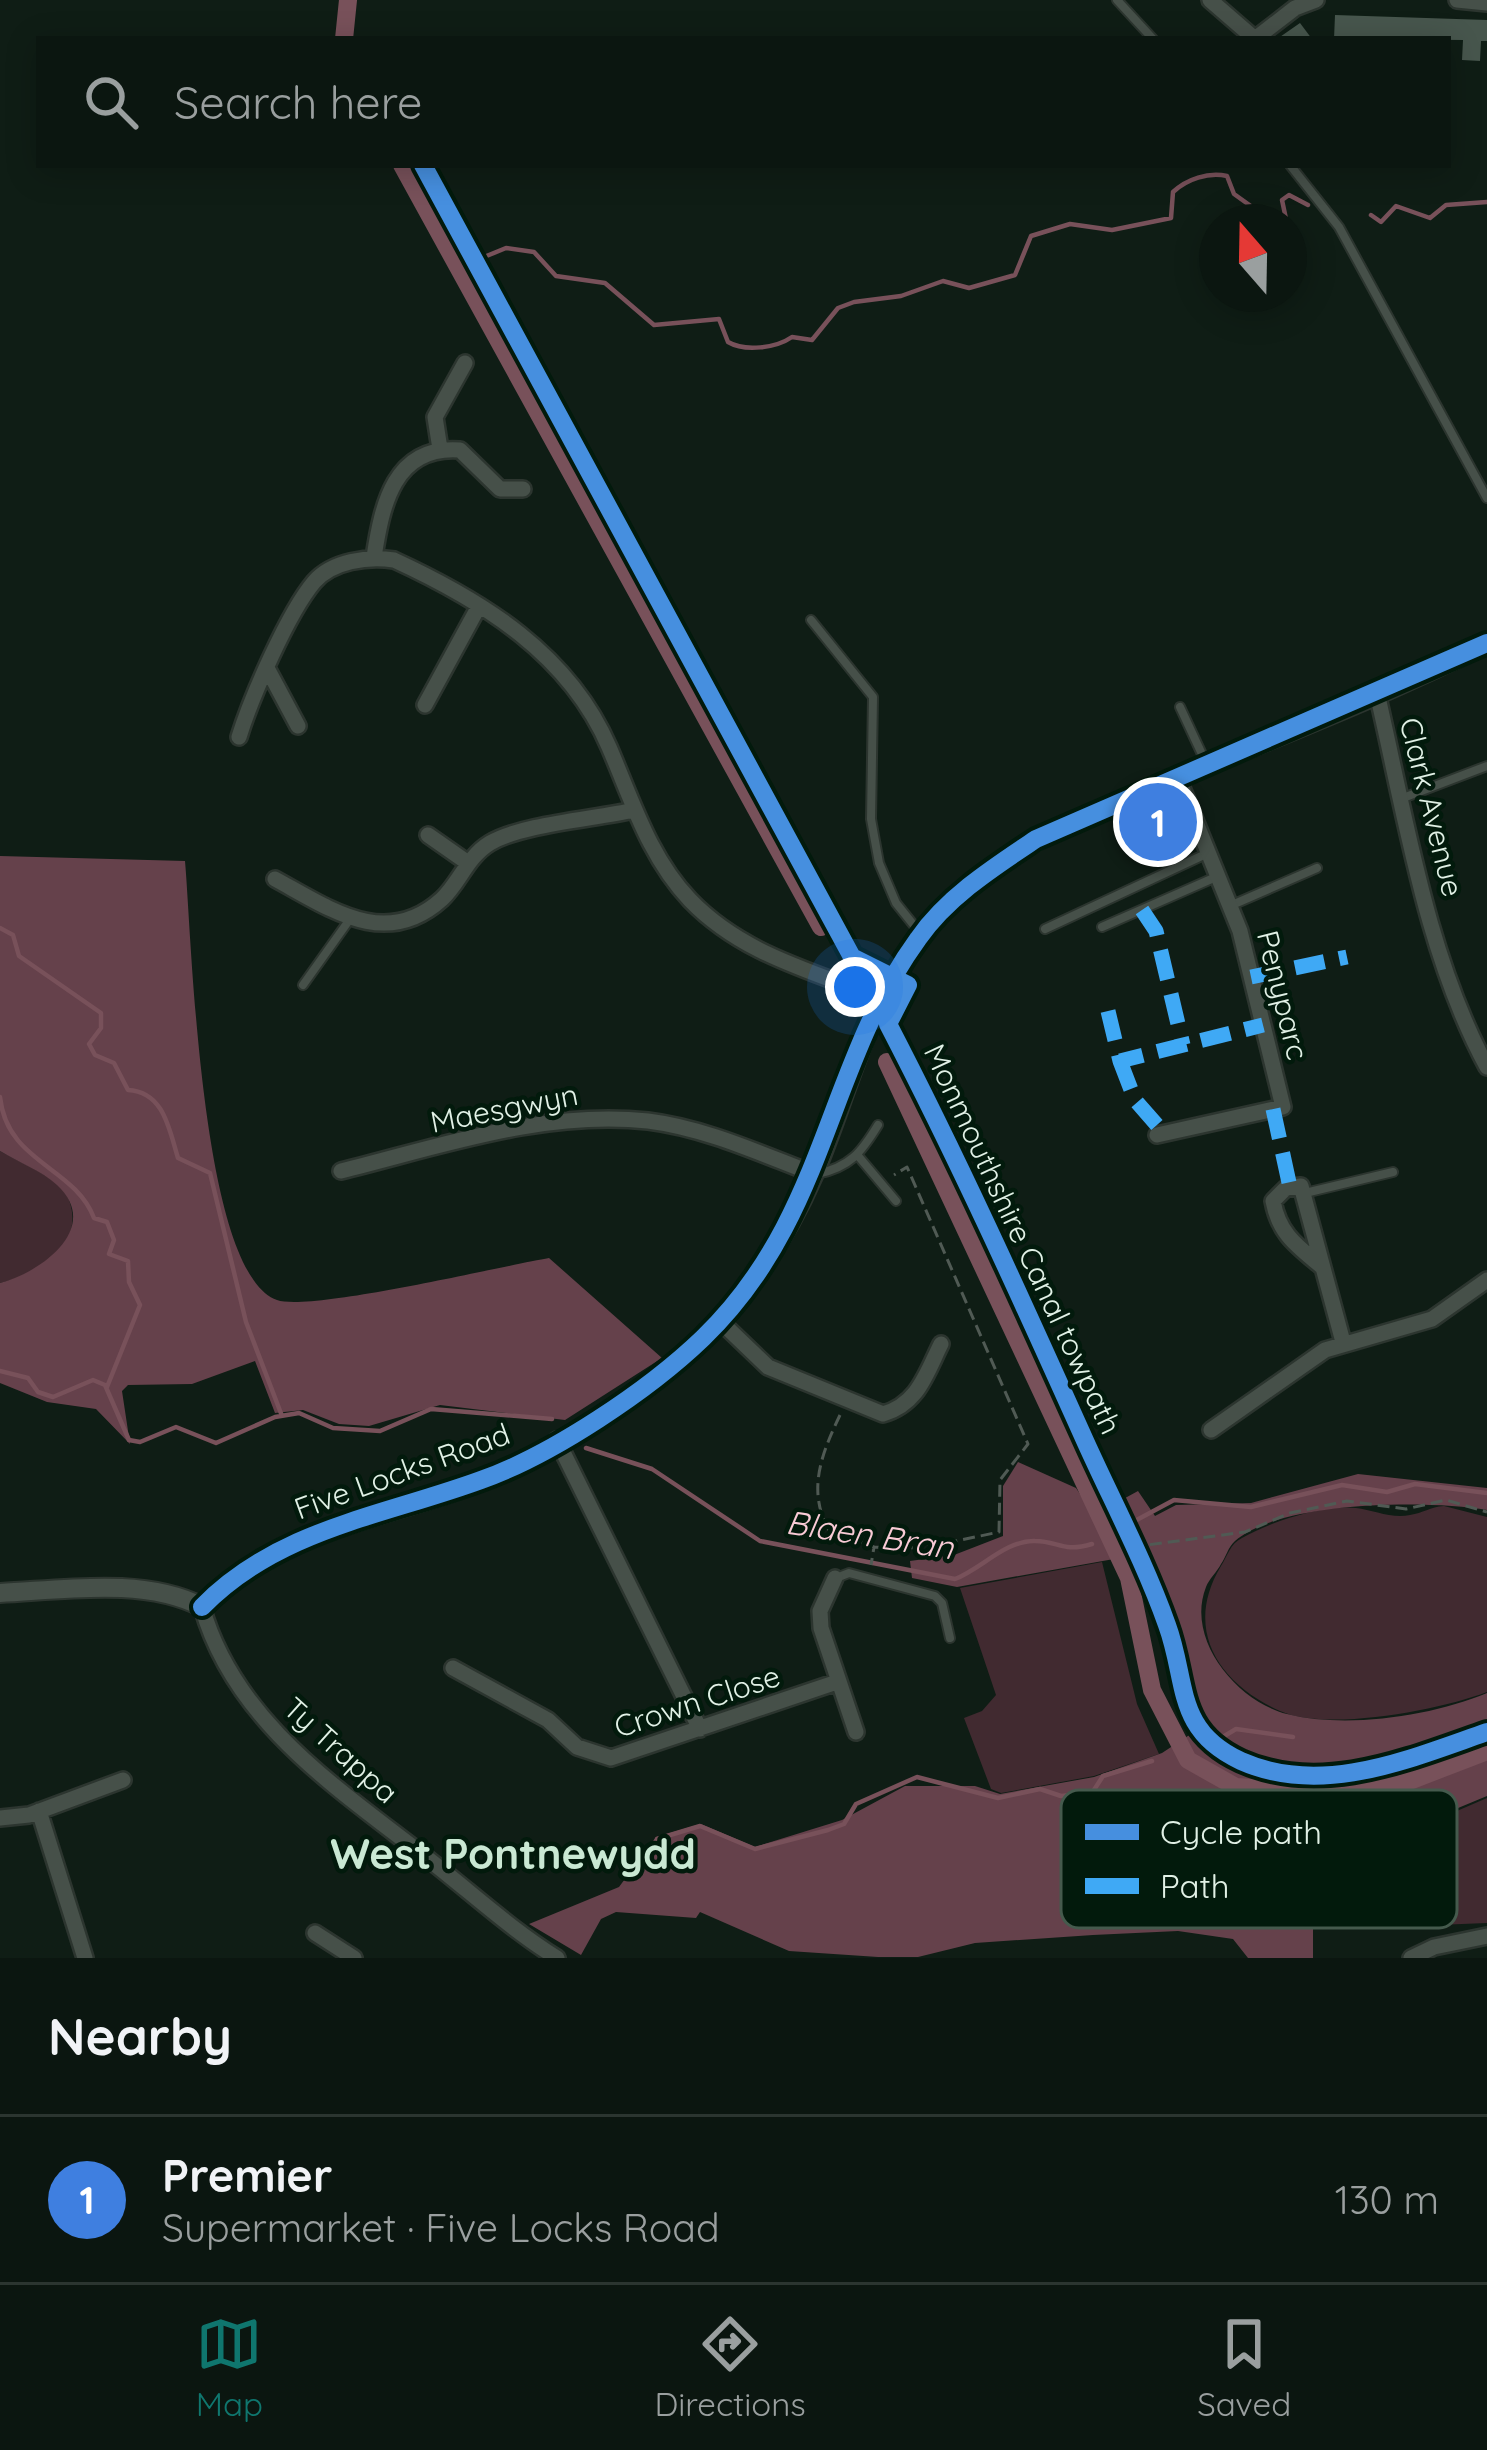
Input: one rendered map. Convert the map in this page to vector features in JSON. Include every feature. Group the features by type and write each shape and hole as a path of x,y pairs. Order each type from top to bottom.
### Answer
{"street":[{"path":"1210,0 1252,36"},
{"path":"1259,36 1294,8 1316,0"},
{"path":"1443,0 1487,4"},
{"path":"440,448 435,417 465,363"},
{"path":"374,556 381,510 394,478 416,458 440,448 472,457 500,490 523,489"},
{"path":"239,737 267,668 315,580 343,564 374,556 418,572 541,648 578,687 659,861 689,899 728,934 779,962 883,999"},
{"path":"425,705 478,606"},
{"name":"Five Locks Road","path":"202,1607 223,1586 285,1546 485,1479 557,1440 670,1367 720,1321 783,1235 814,1174 883,999 920,934 989,870 1036,839 1487,643"},
{"path":"267,668 298,726"},
{"name":"Clark Avenue","path":"1377,693 1443,964 1461,1018 1487,1067"},
{"name":"Penyparc","path":"1157,1135 1282,1107 1230,906 1178,778"},
{"path":"275,879 370,926 410,922 444,897 468,863 496,839 634,810"},
{"path":"428,835 468,863"},
{"name":"Maesgwyn","path":"341,1171 521,1126 584,1118 652,1121 814,1174"},
{"path":"1322,1266 1285,1236 1276,1219 1273,1201 1286,1188 1301,1186 1343,1342"},
{"path":"1211,1430 1343,1342 1432,1319 1483,1290"},
{"path":"720,1321 768,1366 883,1414 902,1408 941,1344"},
{"path":"557,1440 700,1729"},
{"path":"835,1578 820,1611 837,1682 856,1732"},
{"path":"0,1593 91,1588 182,1596 202,1607"},
{"name":"Ty Trappa","path":"202,1607 224,1667 268,1726 534,1952 557,1958"},
{"name":"Crown Close","path":"453,1668 548,1720 577,1747 611,1758 837,1682"},
{"path":"0,1818 39,1811 123,1780"},
{"path":"39,1811 86,1958"},
{"path":"314,1933 354,1958"},
{"path":"1411,1958 1434,1946 1487,1936"}],"lane":[{"path":"1117,0 1150,36"},
{"path":"1292,168 1339,227 1487,498"},
{"path":"811,620 873,697 871,819 879,863 896,902 920,934"},
{"path":"1180,707 1208,766"},
{"path":"1402,799 1487,766"},
{"path":"1045,929 1209,852"},
{"path":"1230,906 1317,868"},
{"path":"1102,927 1219,875"},
{"path":"303,985 351,918"},
{"path":"814,1174 841,1168 859,1157 878,1125"},
{"path":"859,1157 885,1182 896,1201"},
{"path":"1303,1194 1393,1172"},
{"path":"835,1578 849,1573 934,1596 942,1603 950,1637"}],"path":[{"path":"847,1402 820,1456 819,1513 828,1529 874,1547 923,1548 999,1532 1000,1480 1028,1444 907,1166 885,1182"},
{"path":"1141,1567 1129,1538 1244,1532 1291,1513 1347,1501 1406,1509 1447,1500 1487,1512"},
{"path":"871,1567 874,1547"}],"shaded area":[{"path":"0,856 185,861 197,1027 216,1170 231,1231 251,1277 277,1300 327,1300 549,1258 662,1358 565,1420 440,1405 369,1426 339,1424 303,1410 275,1413 255,1361 192,1384 128,1385 122,1391 130,1444 96,1409 47,1402 0,1383 0,1283 48,1259 70,1232 73,1217 57,1185 0,1151"},
{"path":"0,1151 57,1184 69,1200 72,1216 71,1231 55,1255 29,1273 0,1283"},
{"path":"1018,1462 1076,1488 1094,1515 1138,1491 1155,1516 1176,1505 1251,1503 1358,1474 1487,1488 1487,1510 1357,1506 1286,1517 1257,1527 1233,1543 1206,1587 1201,1607 1209,1647 1220,1666 1251,1697 1287,1714 1362,1720 1415,1714 1487,1693 1487,1796 1457,1808 1457,1790 1061,1790 1061,1928 1340,1928 1313,1929 1313,1958 1248,1958 1233,1939 1178,1931 975,1943 918,1957 789,1951 700,1912 696,1918 616,1912 601,1919 581,1955 529,1924 619,1887 656,1837 701,1824 755,1847 842,1820 905,1786 975,1786 1000,1794 1094,1777 1162,1753 1203,1726 1194,1713 1175,1626 1142,1554 957,1587 912,1578 910,1561 954,1555 1003,1536 1003,1486"},
{"path":"1444,1506 1487,1517 1487,1692 1384,1716 1300,1717 1258,1699 1224,1669 1213,1652 1205,1611 1210,1589 1238,1540 1282,1520 1328,1509 1403,1516"},
{"path":"1102,1562 1137,1704 1159,1754 1094,1776 1001,1793 991,1789 964,1718 982,1711 996,1695 960,1588"},
{"path":"1487,1798 1487,1923 1457,1924 1457,1811"}],"building":[{"path":"1335,15 1487,20 1480,61 1462,60 1463,40 1451,40 1451,36 1334,36"},
{"path":"1300,23 1310,36 1281,36"}],"waterway":[{"path":"344,36 348,0"},
{"path":"404,168 821,927"},
{"path":"484,257 506,248 534,252 556,276 605,283 654,325 719,319 728,342 760,347 792,337 812,340 838,308 854,302 901,296 943,281 969,288 1015,275 1031,236 1070,224 1112,230 1171,218 1173,192 1191,180 1227,176 1234,194 1248,204"},
{"path":"1283,204 1289,195 1306,204"},
{"path":"1371,215 1381,222 1396,206 1430,218 1446,205 1487,202"},
{"path":"0,928 13,935 19,956 101,1013 101,1028 89,1044 95,1055 114,1063 128,1090 150,1097 157,1105 178,1158 210,1173 246,1322 282,1416"},
{"path":"887,1062 1129,1578 1152,1690 1188,1760 1236,1787 1292,1790"},
{"path":"0,1097 15,1136 72,1186 94,1218 107,1222 114,1240 109,1254 128,1261 129,1282 140,1305 107,1387"},
{"name":"Blaen Bran","path":"0,1371 28,1378 38,1392 53,1397 93,1380 105,1385 129,1440 140,1442 176,1427 216,1443 275,1417 299,1413 333,1428 380,1431 431,1409 552,1419"},
{"name":"Blaen Bran","path":"586,1448 652,1469 760,1541 955,1579 1024,1542 1067,1547 1092,1544"},
{"name":"Blaen Bran","path":"1131,1523 1174,1500 1251,1507 1342,1485 1387,1492 1415,1484 1487,1493"},
{"path":"1221,1738 1236,1729 1293,1737"},
{"path":"1366,1790 1404,1783 1487,1751"},
{"path":"1094,1790 1103,1776 1152,1761"},
{"path":"649,1860 657,1839 700,1826 755,1849 828,1830 844,1824 856,1804 917,1777 998,1798 1040,1789 1061,1796"}],"marked path":[{"path":"1142,910 1156,931 1183,1045"},
{"path":"1251,977 1347,957"},
{"path":"1108,1011 1120,1061 1263,1025"},
{"path":"1120,1061 1135,1100 1164,1133"},
{"path":"1273,1109 1290,1187"}],"cycle path":[{"name":"Monmouthshire Canal towpath","path":"425,168 852,957 908,985 888,1024 988,1228 1148,1577 1167,1625 1187,1703 1204,1735 1241,1761 1272,1771 1334,1775 1396,1763 1487,1732"},
{"path":"202,1607 264,1559 298,1542 481,1480 538,1455 628,1399 703,1338 744,1291 776,1243 887,988 930,924 988,872 1036,839 1487,643"}],"place":[{"name":"Premier","path":"1158,822"}],"district":[{"name":"West Pontnewydd","path":"513,1853"}]}
